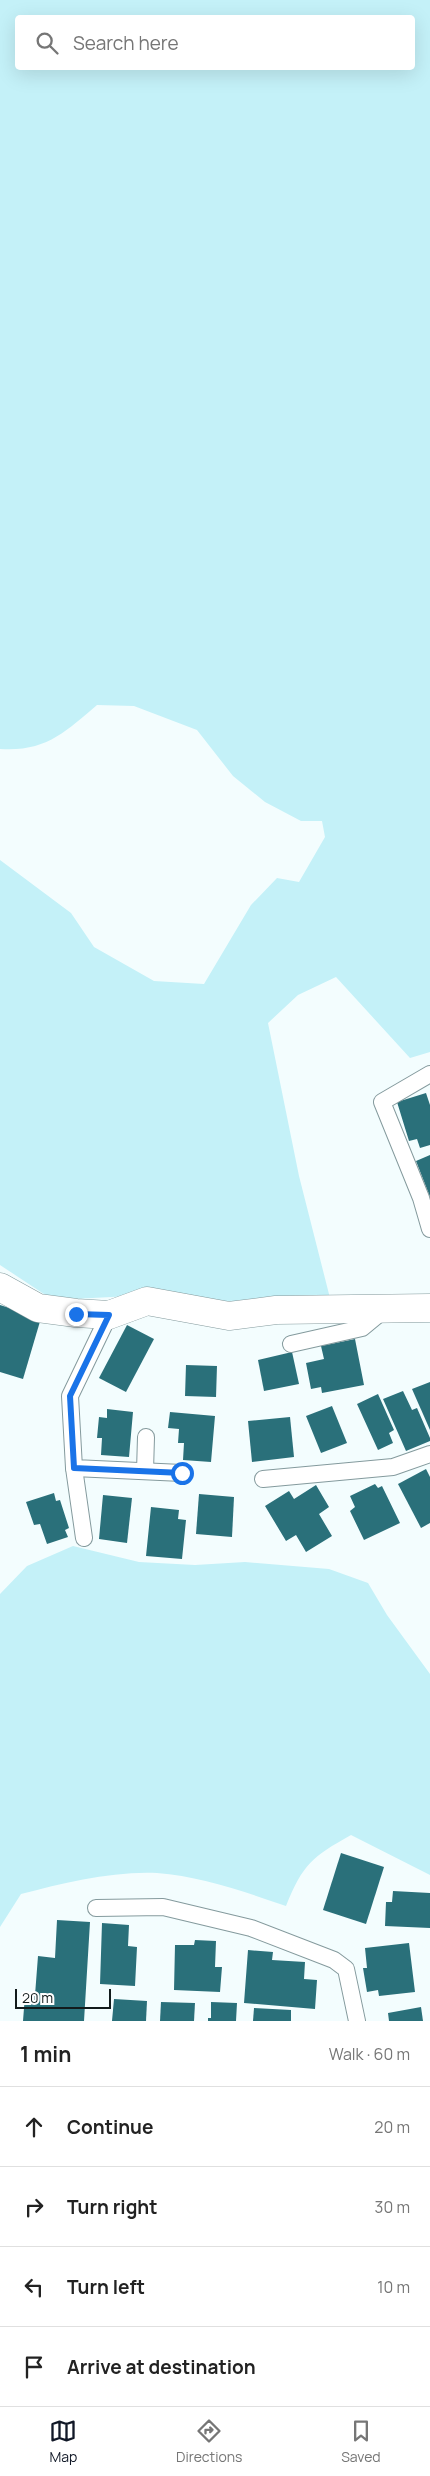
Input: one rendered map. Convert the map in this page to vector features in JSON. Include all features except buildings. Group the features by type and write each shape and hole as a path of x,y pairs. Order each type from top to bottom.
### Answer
{"street":[{"path":"0,1287 38,1308 76,1314 109,1315 147,1300 229,1316 276,1310 430,1308"}],"lane":[{"path":"430,1074 382,1102 421,1198 430,1230"},
{"path":"291,1344 362,1328 386,1308"},
{"path":"84,1538 74,1468 70,1396 109,1315"},
{"path":"145,1471 146,1437"},
{"path":"263,1478 393,1467 430,1454"},
{"path":"74,1468 182,1473"},
{"path":"96,1908 163,1907 252,1928 334,1960 346,1970 357,2021"}],"shaded area":[{"path":"0,0 430,0 430,1052 410,1058 336,977 298,995 268,1023 299,1176 331,1302 262,1316 151,1295 53,1300 0,1265 0,860 71,913 94,947 154,981 204,984 251,905 277,878 299,882 325,837 322,821 301,821 265,802 233,776 197,730 134,706 97,705 75,724 54,738 42,744 16,749 0,749"},
{"path":"73,1546 139,1562 195,1565 245,1562 329,1569 368,1583 387,1615 430,1674 430,1875 351,1835 327,1849 310,1863 298,1880 286,1906 222,1885 190,1877 157,1873 123,1874 71,1882 21,1894 0,1927 0,1594 27,1566"}],"route":[{"path":"76,1314 109,1315 70,1396 74,1468 182,1473"}]}
